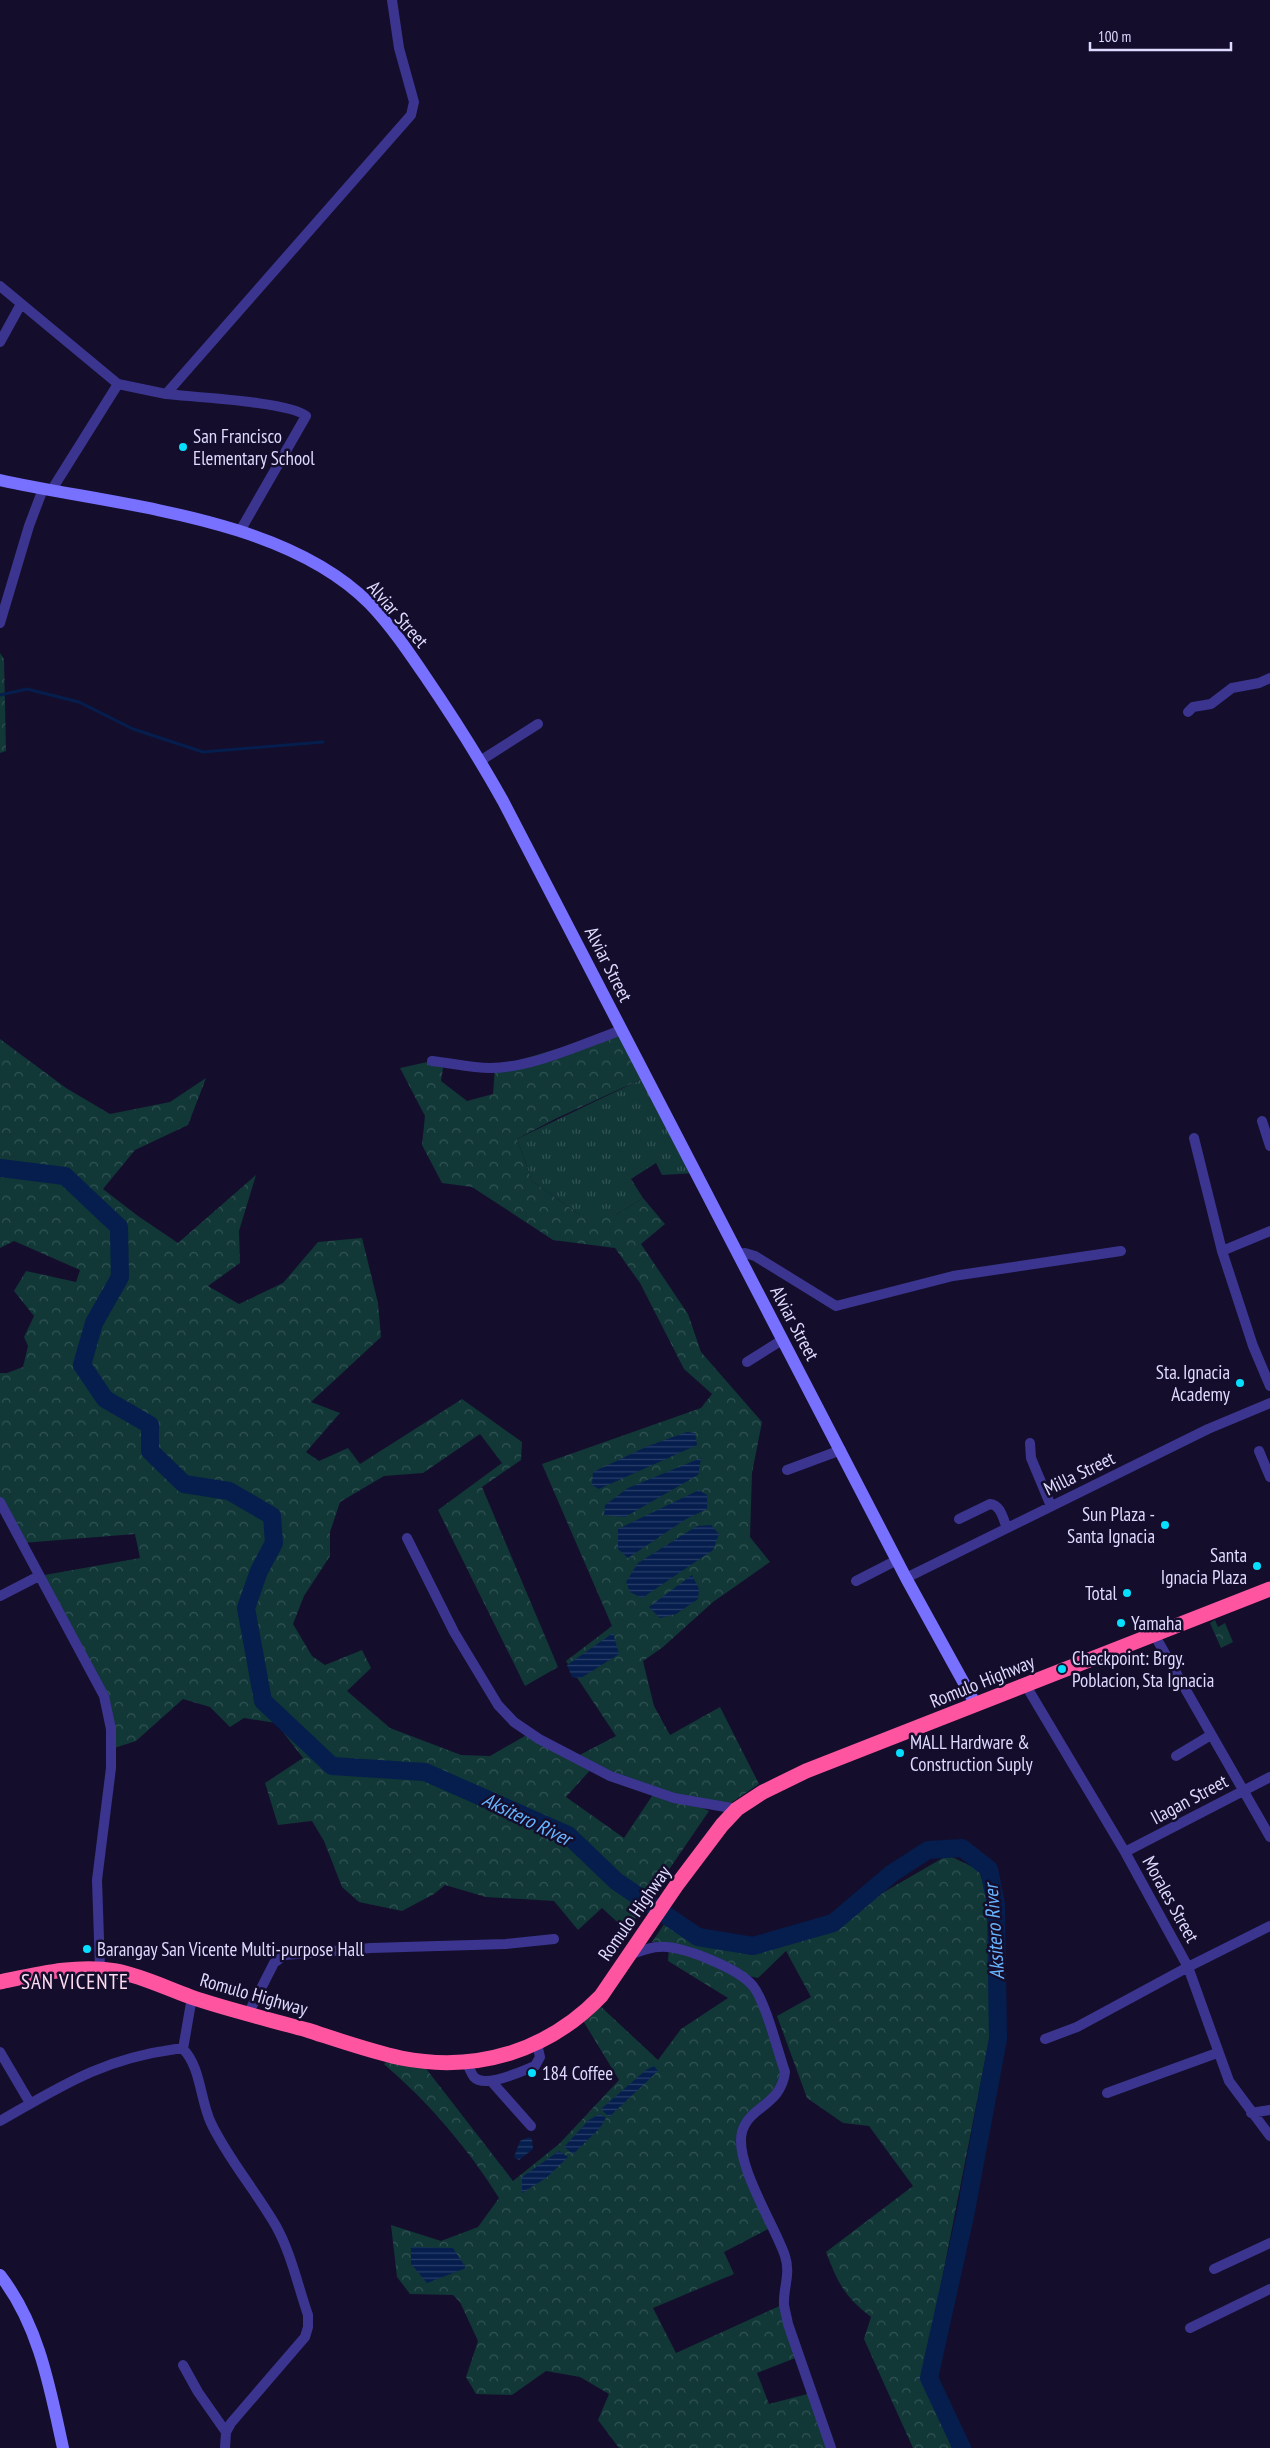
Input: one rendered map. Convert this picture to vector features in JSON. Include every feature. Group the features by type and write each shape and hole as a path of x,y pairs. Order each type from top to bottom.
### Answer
{"highway":[{"name":"Romulo Highway","path":"0,1982 59,1970 100,1969 125,1974 248,2014 400,2057 441,2063 466,2062 510,2054 536,2044 561,2030 584,2013 601,1996 709,1841 737,1809 782,1781 1025,1684 1155,1636 1270,1589"}],"street":[{"path":"166,394 411,115 414,102 400,48 392,0"},
{"path":"0,286 118,384 166,394 262,405 299,412 306,416 240,531"},
{"path":"0,342 21,304"},
{"path":"0,623 29,526 47,490 118,384"},
{"name":"Alviar Street","path":"0,480 178,515 240,531 298,553 333,575 369,604 416,663 480,761 841,1450 906,1578 976,1705"},
{"path":"1188,712 1199,704 1211,704 1232,688 1259,683 1270,678"},
{"path":"480,761 538,724"},
{"path":"432,1061 489,1068 508,1067 565,1051 622,1030"},
{"path":"1262,1121 1270,1146"},
{"path":"1194,1138 1222,1251 1253,1346 1270,1386"},
{"path":"1222,1251 1270,1230"},
{"path":"737,1254 745,1253 755,1256 836,1306 953,1276 1121,1251"},
{"path":"747,1362 782,1340"},
{"name":"Milla Street","path":"906,1578 1208,1429 1270,1403"},
{"path":"1030,1443 1031,1458 1051,1506"},
{"path":"787,1470 841,1450"},
{"path":"1259,1451 1270,1477"},
{"path":"0,1502 104,1696 111,1729 111,1768 98,1880 100,1969"},
{"path":"959,1519 990,1504 995,1504 1007,1528"},
{"path":"407,1538 454,1632 498,1705 514,1722 540,1739 610,1776 674,1798 737,1809"},
{"path":"856,1581 897,1560"},
{"path":"0,1596 39,1576"},
{"path":"1155,1636 1270,1837"},
{"name":"Morales Street","path":"1025,1684 1125,1852 1188,1967 1229,2081 1270,2136"},
{"path":"1176,1756 1211,1734"},
{"name":"Ilagan Street","path":"1125,1852 1270,1777"},
{"path":"1045,2039 1071,2031 1188,1967 1270,1926"},
{"path":"248,2014 274,1963 285,1955 371,1948 506,1944 554,1938"},
{"path":"632,1951 658,1946 669,1947 725,1966 752,1986 761,2003 785,2072 784,2082 775,2096 749,2119 742,2131 742,2144 747,2167 786,2257 789,2275 784,2304 788,2324 831,2448"},
{"path":"192,1997 183,2049 191,2060 206,2113 216,2135 264,2207 283,2241 308,2316 305,2338 226,2432 225,2448"},
{"path":"466,2062 475,2077 491,2082 535,2066 540,2057 536,2044"},
{"path":"0,2121 75,2078 118,2060 152,2052 183,2049"},
{"path":"0,2052 30,2104"},
{"path":"1107,2093 1218,2052"},
{"path":"491,2082 531,2126"},
{"path":"1251,2113 1270,2110"},
{"path":"1214,2269 1270,2243"},
{"path":"0,2275 23,2309 32,2330 51,2392 63,2448"},
{"path":"1190,2328 1270,2289"},
{"path":"183,2365 198,2392 226,2432"}],"green space":[{"path":"0,653 4,659 6,751 0,753"},
{"path":"622,1030 646,1077 555,1119 517,1139 532,1181 580,1215 616,1215 643,1198 665,1224 641,1244 688,1314 701,1352 762,1422 752,1473 750,1537 770,1562 713,1602 663,1647 643,1661 654,1706 670,1735 720,1707 759,1784 725,1807 690,1802 709,1811 627,1931 602,1908 578,1930 554,1901 486,1897 445,1885 434,1894 402,1911 359,1902 342,1887 324,1841 312,1821 278,1825 265,1783 303,1758 276,1723 244,1718 230,1727 210,1707 183,1699 136,1741 111,1749 104,1696 39,1576 140,1558 135,1534 22,1543 0,1500 0,1373 7,1373 23,1367 28,1346 24,1337 34,1316 14,1291 26,1271 76,1282 80,1270 14,1241 0,1248 0,1039 66,1088 110,1114 170,1102 206,1078 188,1125 135,1150 103,1189 178,1243 256,1175 239,1231 240,1263 208,1286 239,1304 283,1283 318,1242 362,1238 378,1303 381,1337 311,1402 340,1413 306,1452 319,1461 348,1448 360,1464 462,1399 522,1442 521,1460 482,1487 558,1667 525,1686 438,1510 502,1463 480,1434 423,1473 384,1476 340,1502 330,1532 330,1556 304,1596 293,1624 312,1656 325,1665 362,1650 371,1668 347,1691 390,1728 461,1755 490,1756 530,1733 574,1758 616,1736 566,1661 612,1626 542,1464 701,1408 712,1394 684,1369 640,1283 615,1248 553,1240 472,1187 442,1183 422,1145 425,1116 400,1068 432,1061 444,1062 441,1081 467,1101 493,1094 495,1067","holes":["593,1767 654,1793 624,1838 566,1797"]},
{"path":"646,1077 696,1173 662,1175 656,1163 631,1179 643,1198 616,1215 580,1215 532,1181 517,1139"},
{"path":"1215,1620 1218,1627 1225,1623 1233,1642 1221,1648 1210,1623"},
{"path":"948,1855 979,1870 989,1902 990,2035 923,2376 952,2448 913,2448 864,2339 871,2317 854,2302 843,2288 826,2252 913,2186 869,2126 843,2123 807,2098 777,2016 811,1997 786,1951 758,1978 739,1974 752,1985 784,2082 749,2119 742,2144 772,2227 724,2252 734,2274 653,2308 676,2353 784,2304 798,2357 757,2373 769,2404 811,2393 833,2448 619,2448 598,2420 609,2394 580,2377 546,2371 512,2395 476,2394 466,2377 478,2341 460,2302 453,2295 410,2294 397,2277 391,2225 441,2241 478,2227 499,2198 474,2161 447,2127 417,2094 384,2064 393,2055 424,2066 513,2181 559,2144 619,2080 582,2019 598,2004 658,2060 681,2029 728,1998 668,1961 669,1947 652,1942 667,1920 698,1937 753,1946 827,1925"}],"water":[{"path":"687,1432 695,1433 697,1445 599,1489 592,1485 593,1472 648,1446"},
{"path":"701,1458 698,1475 625,1517 604,1515 605,1505 628,1488"},
{"path":"699,1490 707,1495 707,1509 686,1519 628,1558 618,1549 618,1529"},
{"path":"711,1525 719,1534 713,1550 642,1598 630,1592 626,1582 638,1563 697,1526"},
{"path":"692,1575 699,1589 698,1599 676,1614 660,1618 649,1607"},
{"path":"613,1633 619,1654 581,1678 572,1677 567,1665"},
{"path":"654,2066 658,2071 609,2117 601,2109 646,2070"},
{"path":"600,2114 606,2118 600,2128 573,2154 564,2147 589,2120"},
{"path":"529,2137 532,2139 533,2149 519,2160 514,2157 520,2141"},
{"path":"559,2151 568,2157 546,2178 522,2193 522,2177"},
{"path":"411,2247 453,2248 466,2268 427,2283 411,2264"}],"waterway":[{"path":"0,695 27,689 79,702 133,729 203,752 323,742"},
{"name":"Aksitero River","path":"0,1168 65,1176 119,1227 120,1277 94,1323 82,1365 105,1399 150,1425 150,1451 184,1484 229,1491 272,1516 274,1543 259,1571 246,1608 263,1701 332,1766 425,1772 568,1835 616,1881 698,1937 753,1946 833,1923 891,1874 928,1850 962,1848 989,1869 996,1904 998,2039 965,2216 929,2378 962,2448"}],"place":[{"name":"San Francisco Elementary School","path":"183,447"},
{"name":"Sta. Ignacia Academy","path":"1240,1383"},
{"name":"Sun Plaza - Santa Ignacia","path":"1165,1525"},
{"name":"Santa Ignacia Plaza","path":"1257,1566"},
{"name":"Total","path":"1127,1593"},
{"name":"Yamaha","path":"1121,1623"},
{"name":"Checkpoint: Brgy. Poblacion, Sta Ignacia","path":"1062,1669"},
{"name":"MALL Hardware & Construction Suply","path":"900,1753"},
{"name":"Barangay San Vicente Multi-purpose Hall","path":"87,1949"},
{"name":"184 Coffee","path":"532,2073"}],"district":[{"name":"SAN VICENTE","path":"75,1981"}]}
